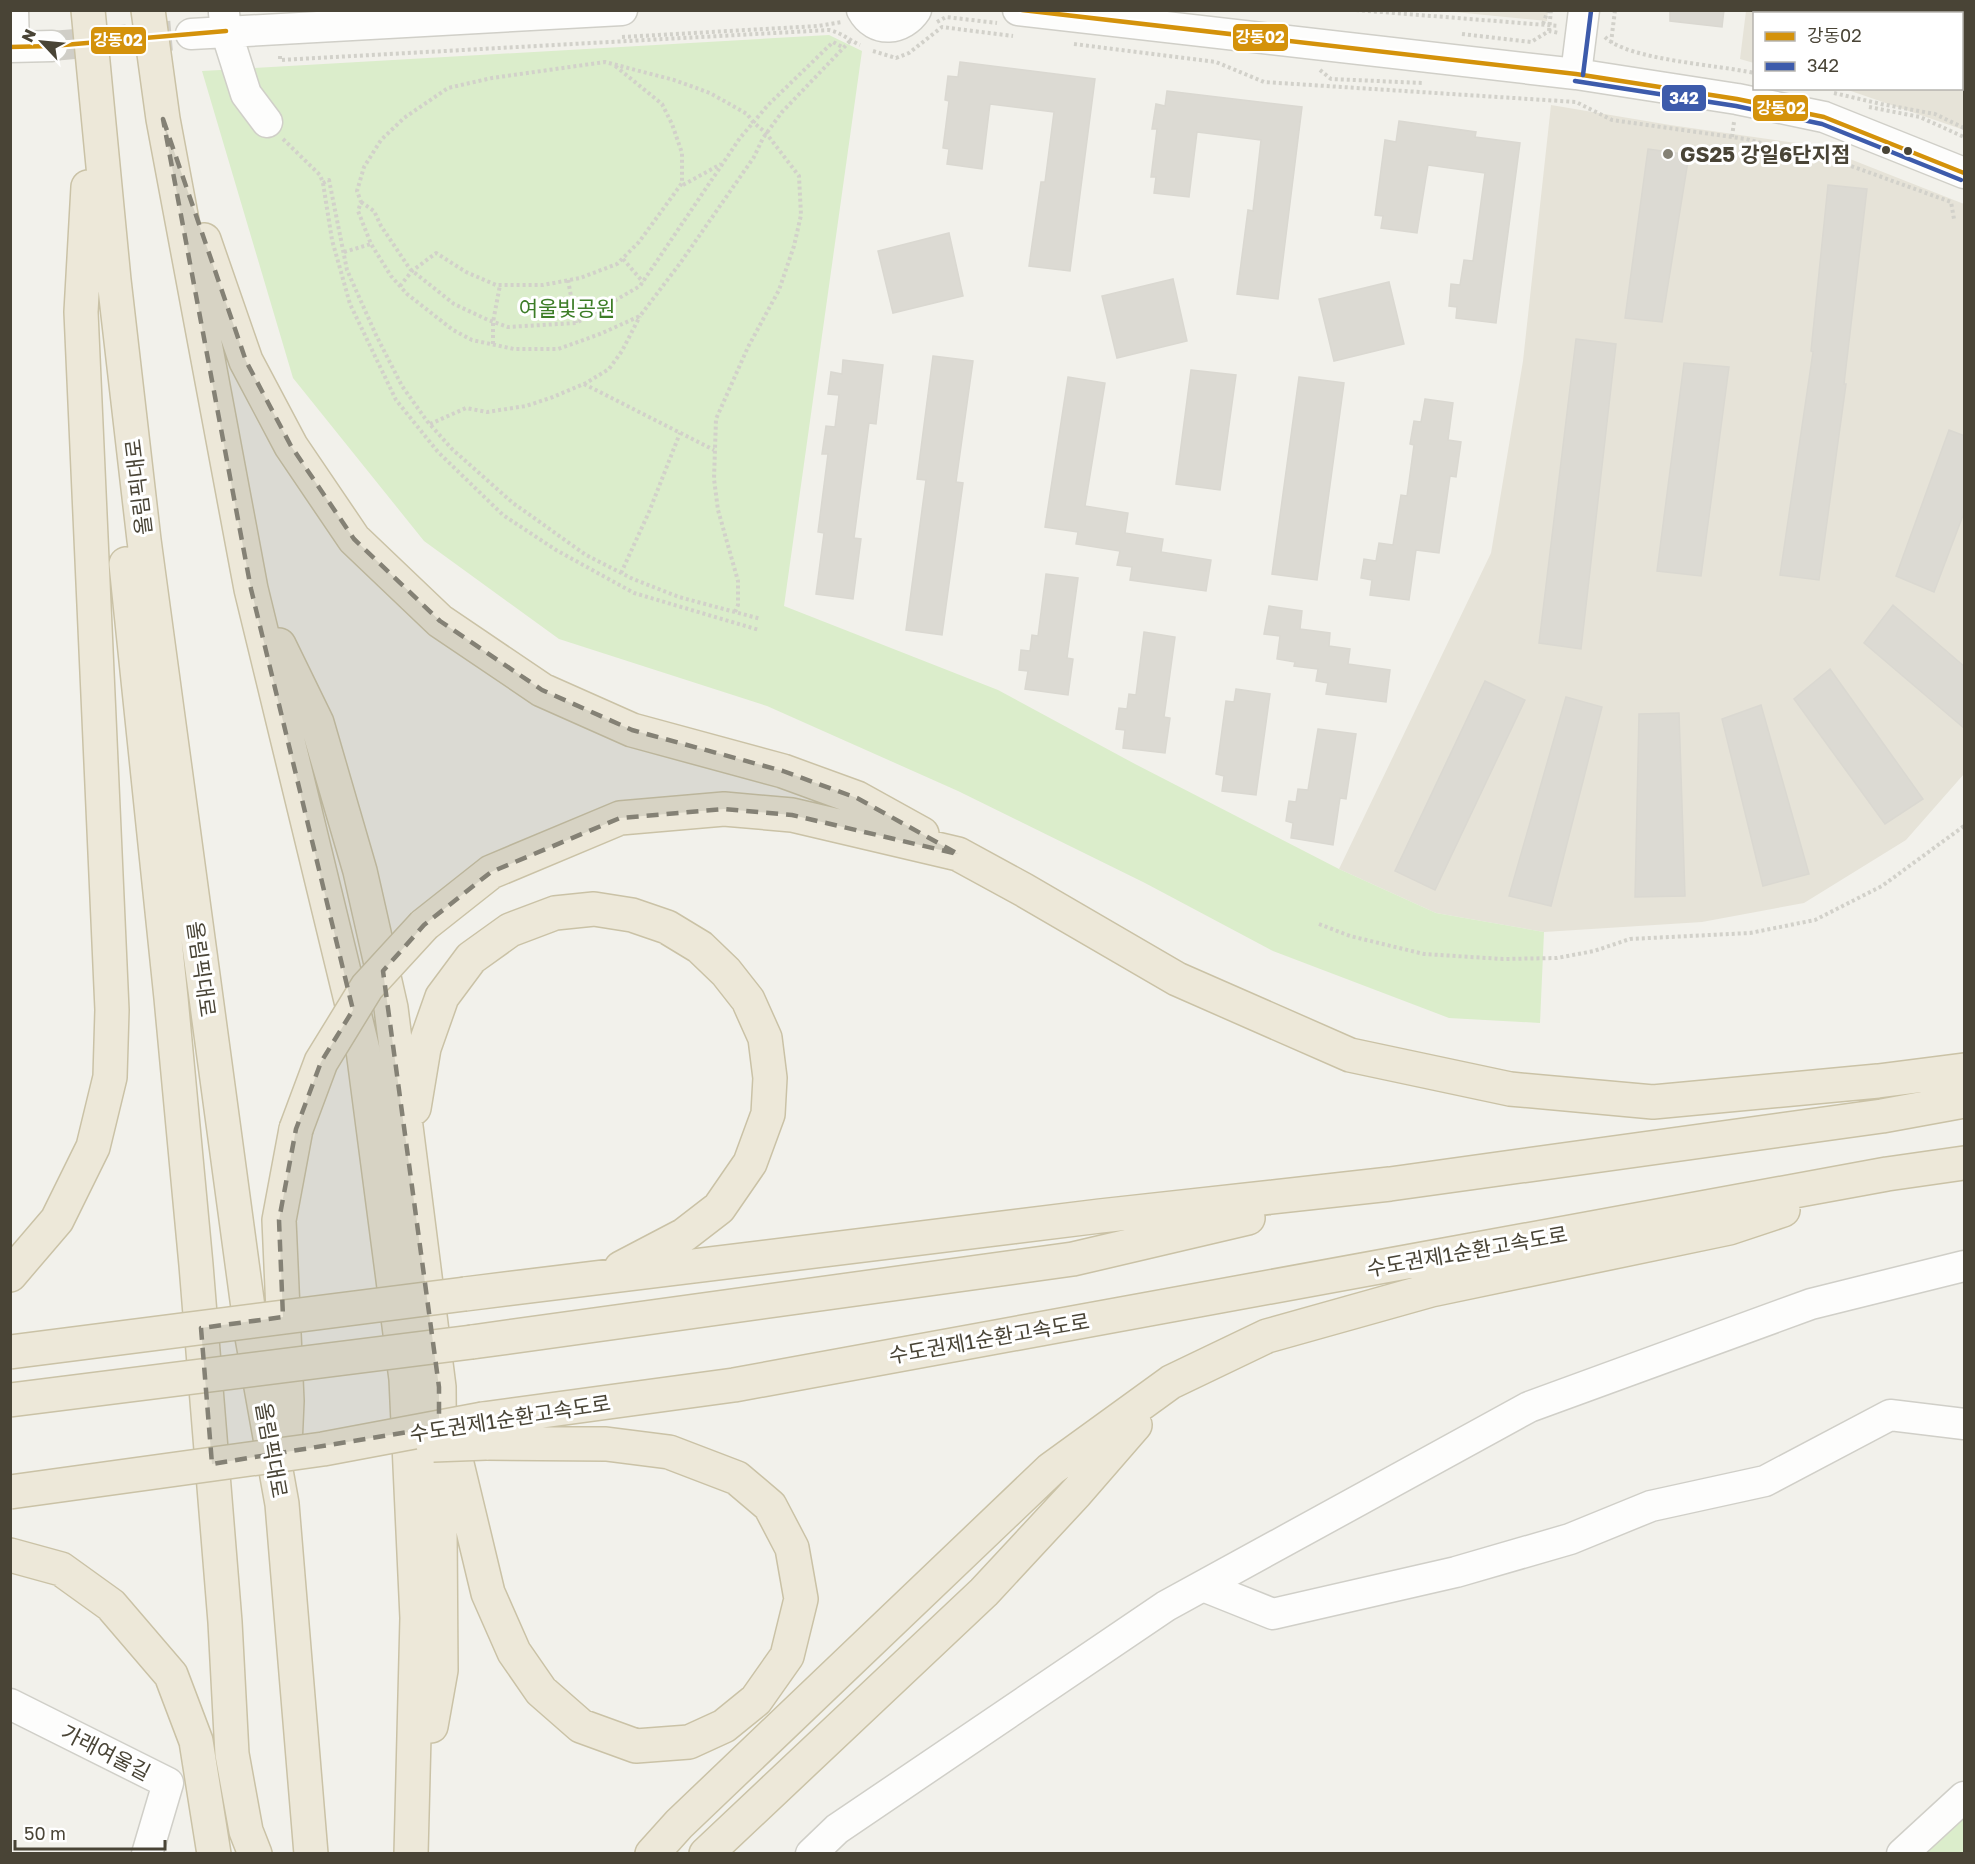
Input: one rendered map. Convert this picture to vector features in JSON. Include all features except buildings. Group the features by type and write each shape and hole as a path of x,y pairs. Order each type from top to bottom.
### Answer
{"highway":[{"path":"10,1275 57,1220 93,1148 110,1077 112,1010 81,312 94,84 87,10"},
{"path":"148,10 163,119 251,589 363,1050 406,1379 417,1618 412,1847"},
{"name":"올림픽대로","path":"94,84 144,540 250,1326 282,1504 311,1854"},
{"path":"163,119 246,361 291,446 354,539 440,621 542,690 632,730 783,771 856,798 1024,890 1177,979 1350,1055 1510,1089 1653,1102 1878,1081 1965,1070"},
{"path":"114,280 114,438 196,1265 225,1622 232,1754 246,1831 255,1854"},
{"path":"10,1492 323,1449 485,1431 669,1452 737,1478 770,1506 792,1548 801,1599 787,1656 756,1700 724,1726 689,1742 636,1746 581,1726 542,1691 513,1652 488,1593 439,1387 391,1008 360,871 317,723 251,589"},
{"path":"282,1504 287,1401 279,1220 296,1129 321,1062 367,987 424,925 491,872 620,818 724,809 792,815 958,854"},
{"path":"409,1145 424,1048 442,997 471,958 510,930 555,913 594,909 632,915 668,927 699,947 726,972 748,1000 765,1038 770,1078 768,1114 750,1163 719,1208 684,1235 601,1278"},
{"path":"10,1352 1100,1216 1390,1184 1882,1116 1965,1101"},
{"name":"수도권제1순환고속도로","path":"485,1431 1887,1174 1965,1163"},
{"path":"652,1854 679,1824 1051,1469 1171,1382 1267,1336 1431,1290 1729,1228 1887,1174"},
{"path":"10,1400 472,1341 1073,1259 1390,1184"},
{"path":"706,1854 984,1592 1076,1493 1171,1382"},
{"path":"412,1847 441,1670 439,1387"},
{"path":"10,1555 61,1569 111,1605 171,1675 196,1741 214,1854"}],"street":[{"path":"13,10 12,47 52,46"},
{"path":"191,34 225,21 622,10"},
{"path":"1576,74 1584,10"},
{"path":"854,16 882,26 893,27 911,18 922,18"},
{"path":"225,21 246,94 267,123"},
{"path":"1016,24 1576,74 1737,99 1824,117 1965,173"},
{"path":"811,1854 837,1829 1166,1606 1529,1407 1811,1304 1965,1266"},
{"path":"1203,1586 1273,1614 1456,1572 1570,1539 1651,1506 1765,1481 1890,1414 1965,1424"},
{"name":"가래여울길","path":"10,1704 168,1783 147,1854"},
{"path":"1902,1854 1965,1797"}],"path":[{"path":"1543,24 1550,10"},
{"path":"1549,31 1550,10"},
{"path":"1611,43 1615,10"},
{"path":"854,16 806,26 280,56 280,60 830,30 842,33 850,41 896,58 909,52 942,27 1016,24"},
{"path":"922,18 946,17 1016,24"},
{"path":"430,424 466,408 487,412 526,406 553,398 609,369 622,351 640,316 681,262 754,157 766,134 782,112 850,41"},
{"path":"735,612 738,605 738,581 718,510 714,479 716,419 748,347 779,290 794,246 801,214 799,176 766,134 753,122 747,114 710,93 674,80 605,62 492,78 448,88 404,118 381,140 364,167 357,191 361,202 374,211 381,226 412,271 454,304 508,327 576,323 640,286 753,122 833,42 844,48"},
{"path":"1068,43 1216,62 1264,82 1576,102 1612,120 1746,139 1851,166 1951,202 1954,219"},
{"path":"400,286 412,271 436,253 466,272 496,285 543,285 580,278 617,264 623,259 639,242 682,183 682,153 662,104 613,64"},
{"path":"1314,66 1331,79 1429,83"},
{"path":"1827,91 1935,114 1965,128"},
{"path":"1727,117 1744,122"},
{"path":"267,123 320,175 332,240 350,304 396,400 438,452 503,515 556,550 624,588 634,593 759,630"},
{"path":"679,187 724,162"},
{"path":"323,183 328,180 348,270 376,335 402,386 452,449 513,503 586,555 621,573 679,597 761,619"},
{"path":"361,202 358,211 371,244 384,267 407,294 453,330 472,340 514,349 558,349 640,316"},
{"path":"344,252 371,244"},
{"path":"623,259 643,282"},
{"path":"568,280 576,323"},
{"path":"493,344 493,322 500,285"},
{"path":"583,384 714,450"},
{"path":"621,573 649,512 680,433"},
{"path":"1319,924 1350,936 1424,954 1503,959 1557,958 1594,951 1630,939 1750,933 1815,920 1881,886 1965,826"}],"highlighted area":[{"path":"163,119 246,361 291,446 354,539 440,621 542,690 632,730 783,771 857,798 958,854 792,815 724,809 620,818 491,872 424,925 383,971 439,1387 439,1427 212,1464 201,1328 283,1317 279,1220 296,1129 321,1062 353,1010 251,589"}],"shaded area":[{"path":"1444,11 1548,11 1547,21"},
{"path":"1746,11 1964,11 1964,130 1848,90 1963,90 1963,12 1753,12 1753,63 1740,59"},
{"path":"1551,105 1817,146 1964,204 1964,774 1906,840 1804,903 1702,922 1544,932 1436,913 1339,869 1491,553 1523,361"}],"green space":[{"name":"여울빛공원","path":"829,35 862,51 784,606 998,690 1135,764 1339,869 1436,913 1544,932 1540,1023 1449,1018 1273,951 1145,883 958,791 767,706 559,639 424,541 293,378 202,71"},
{"path":"1964,1806 1964,1853 1917,1853"}],"tunnel":[{"path":"52,46 191,34"}],"transit line":[{"name":"강동02","path":"1022,10 1576,74 1737,99 1824,117 1964,173"},
{"name":"342","path":"1583,75 1591,11"},
{"name":"강동02","path":"10,47 52,46 226,31"},
{"name":"342","path":"1575,81 1736,106 1822,124 1961,180"}],"place":[{"name":"GS25 강일6단지점","path":"1668,154"}]}
